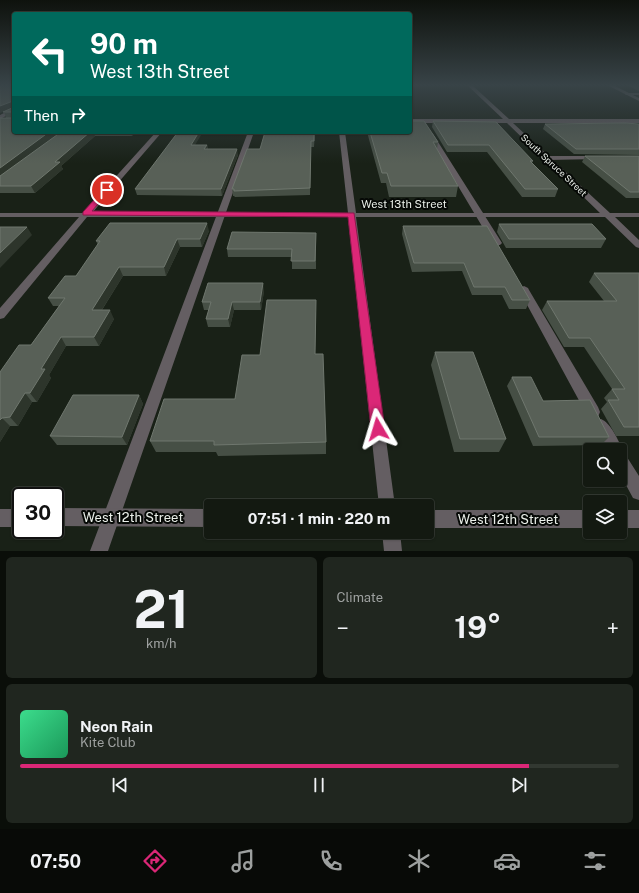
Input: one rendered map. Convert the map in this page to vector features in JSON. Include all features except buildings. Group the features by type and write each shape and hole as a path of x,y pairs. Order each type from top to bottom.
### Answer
{"street":[{"path":"0,117 12,111"},
{"name":"South Spruce Street","path":"495,111 548,158 639,245"},
{"path":"412,120 639,121"},
{"path":"422,120 501,250"},
{"path":"0,121 7,121"},
{"path":"0,315 86,214 157,134"},
{"path":"99,551 250,134"},
{"path":"342,134 386,499"},
{"path":"548,158 601,158"},
{"name":"West 13th Street","path":"0,215 639,215"},
{"path":"521,284 611,443"},
{"path":"627,471 639,492"},
{"name":"West 12th Street","path":"64,517 204,518"},
{"path":"0,518 12,518"},
{"name":"West 12th Street","path":"434,519 583,519"},
{"path":"627,519 639,519"},
{"path":"392,539 393,551"}],"route":[{"path":"107,190 86,214 352,214 378,429"}]}
